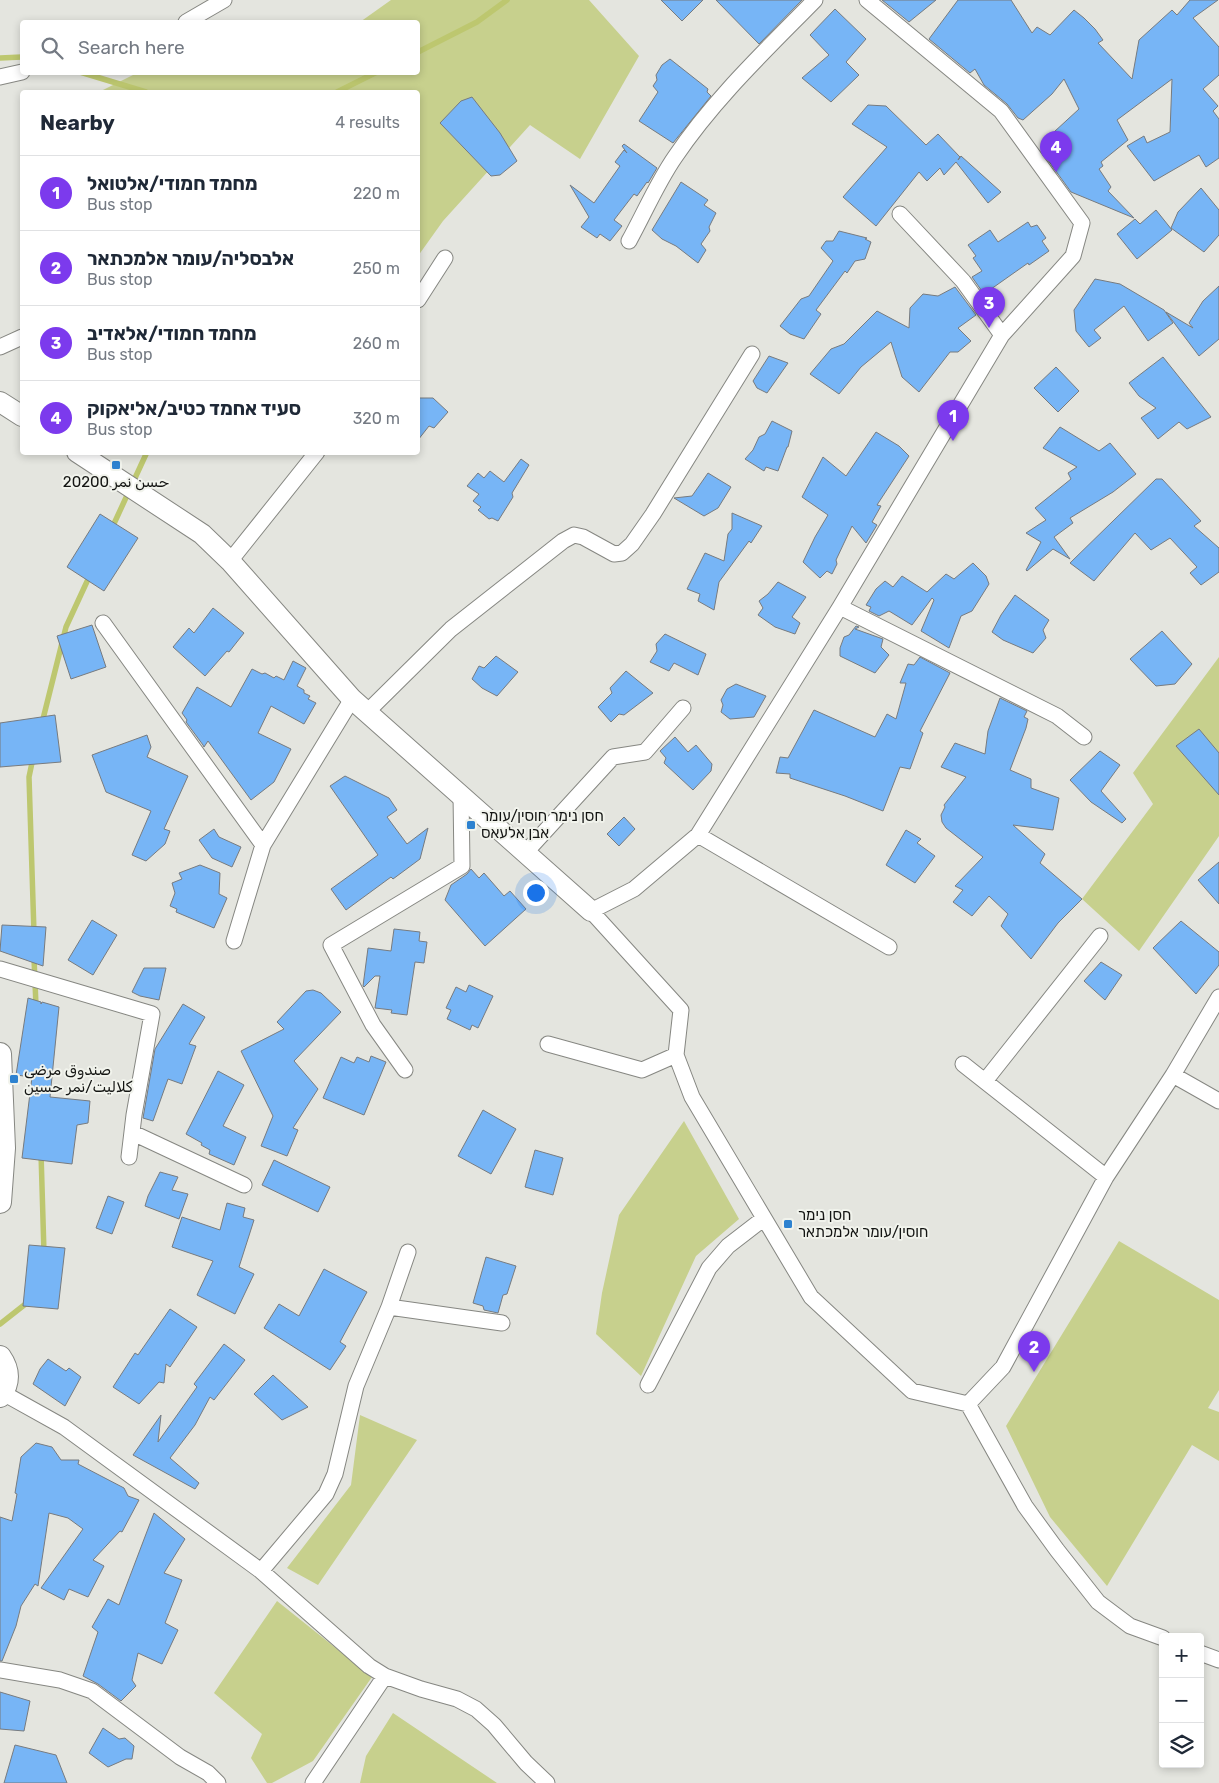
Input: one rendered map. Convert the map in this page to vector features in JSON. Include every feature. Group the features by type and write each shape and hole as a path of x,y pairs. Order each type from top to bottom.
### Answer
{"main road":[{"path":"0,1054 4,1148 0,1202"},
{"path":"0,1357 6,1369 7,1378 6,1387 1,1394"}],"street":[{"path":"189,20 224,0"},
{"path":"629,242 674,159 697,126 729,89 815,0"},
{"path":"591,911 634,889 698,835 840,607 1002,335 1073,256 1082,224 1001,111 867,0"},
{"path":"0,76 20,72"},
{"path":"900,214 963,281 1002,335"},
{"path":"420,297 445,258"},
{"path":"0,347 20,338"},
{"path":"234,940 263,845 360,706 451,629 574,535 583,537 614,554 622,553 632,544 653,514 752,354"},
{"path":"0,402 20,415"},
{"path":"82,455 202,534 230,561 360,706 591,911 681,1010 676,1055 692,1097 811,1297 912,1391 968,1404 1026,1506 1057,1550 1098,1602 1130,1626 1159,1637"},
{"path":"230,561 315,455"},
{"path":"840,607 1057,716 1084,737"},
{"path":"103,623 263,845"},
{"path":"526,852 613,757 645,752 683,708"},
{"path":"405,1070 373,1025 331,945 462,866 461,794"},
{"path":"698,835 889,947"},
{"path":"985,1081 1100,936"},
{"path":"0,969 152,1014 134,1115 129,1157"},
{"path":"968,1404 1003,1366 1106,1177 1173,1075 1219,997"},
{"path":"548,1044 642,1070 676,1055"},
{"path":"963,1064 1106,1177"},
{"path":"1173,1075 1219,1100"},
{"path":"133,1133 244,1185"},
{"path":"648,1385 709,1268 728,1246 764,1219"},
{"path":"261,1572 326,1494 335,1474 356,1386 389,1307 408,1252"},
{"path":"389,1307 502,1323"},
{"path":"1,1394 64,1427 261,1572 369,1666 385,1676 420,1689 457,1699 476,1709 494,1725 526,1763 547,1783"},
{"path":"1204,1654 1219,1660"},
{"path":"0,1670 60,1680 92,1691 180,1757 208,1773 218,1783"},
{"path":"313,1783 385,1676"}],"green space":[{"path":"391,0 589,0 639,56 580,159 530,125 443,221 420,253 420,90 103,90 133,75 420,75 420,20 363,20"},
{"path":"1219,657 1219,836 1139,951 1082,899 1153,804 1133,773"},
{"path":"684,1121 739,1219 696,1256 641,1376 596,1334 602,1293 619,1215"},
{"path":"1119,1241 1219,1300 1219,1390 1208,1408 1219,1412 1219,1461 1192,1445 1107,1586 1050,1517 1006,1426"},
{"path":"360,1415 417,1440 318,1585 287,1568 351,1485"},
{"path":"277,1601 372,1677 313,1761 272,1783 267,1783 251,1758 262,1734 214,1693"},
{"path":"393,1713 497,1783 360,1783 366,1756"}],"building":[{"path":"661,0 703,0 682,21"},
{"path":"716,0 802,0 759,44"},
{"path":"882,0 936,0 909,22"},
{"path":"958,0 1011,0 1032,33 1037,27 1050,35 1074,10 1095,29 1103,40 1098,43 1132,79 1139,40 1172,10 1177,15 1190,0 1218,0 1193,18 1219,47 1219,75 1203,89 1218,106 1213,111 1219,119 1219,158 1206,167 1199,155 1154,181 1127,146 1144,136 1147,143 1170,132 1172,79 1117,120 1128,140 1101,162 1103,166 1099,169 1111,187 1108,191 1134,218 1071,192 1045,156 1047,150 1042,143 1079,109 1064,79 1052,94 1023,120 1018,118 1007,104 984,85 975,69 970,73 929,39"},
{"path":"835,9 866,39 846,62 859,75 831,102 802,78 829,55 810,35"},
{"path":"670,59 708,89 707,92 711,96 673,143 639,121 658,92 653,86 657,80 656,75 662,65"},
{"path":"472,97 500,133 517,161 500,175 491,176 440,123 461,101"},
{"path":"868,105 886,106 926,145 938,134 960,157 958,160 961,156 1001,192 988,203 956,162 944,175 940,168 927,181 919,172 876,226 843,197 887,147 852,124"},
{"path":"624,144 657,168 648,183 637,196 634,194 614,220 622,226 610,241 600,234 597,238 581,227 589,217 570,185 594,203 620,166 615,162 624,150 627,153 622,146"},
{"path":"681,182 708,200 704,205 716,213 709,227 710,231 701,244 706,250 698,263 652,230"},
{"path":"1201,188 1219,210 1219,235 1204,252 1171,228 1178,212"},
{"path":"1156,210 1172,230 1137,259 1117,234 1135,219 1140,224"},
{"path":"1028,222 1031,227 1037,225 1046,238 1042,241 1049,251 1029,265 1028,263 984,294 972,277 982,271 973,258 976,256 968,245 990,230 998,242"},
{"path":"839,231 867,238 865,239 871,242 865,259 855,261 847,273 845,271 816,310 821,314 804,339 790,334 780,326 801,299 809,296 833,261 821,248 826,241 833,241"},
{"path":"1095,279 1120,284 1164,310 1173,323 1148,341 1124,306 1094,330 1101,338 1089,347 1076,331 1074,310"},
{"path":"1219,286 1219,339 1199,356 1166,312 1193,328 1189,323 1203,301"},
{"path":"955,287 976,315 958,328 971,341 958,352 950,352 919,392 902,377 891,342 861,367 839,394 810,374 831,349 844,344 877,311 909,328 910,308 923,294 938,296"},
{"path":"769,356 788,363 767,393 757,388 753,381"},
{"path":"1163,357 1211,417 1187,429 1179,422 1158,439 1141,418 1156,408 1139,396 1129,383"},
{"path":"1056,367 1079,391 1058,412 1034,388"},
{"path":"420,398 433,398 448,412 434,428 429,426 420,437"},
{"path":"772,421 792,431 788,447 778,471 766,467 764,471 745,459 753,450 759,437 765,434"},
{"path":"1060,427 1099,451 1110,443 1136,474 1113,492 1070,518 1073,523 1054,537 1070,559 1053,549 1027,571 1041,542 1026,533 1046,520 1035,508 1071,479 1068,473 1077,467 1043,448"},
{"path":"876,432 899,446 909,456 877,505 881,506 872,522 877,525 866,543 852,526 836,560 837,564 832,574 827,571 820,578 803,562 828,515 802,497 823,457 846,476"},
{"path":"521,459 529,465 512,493 513,497 498,521 492,518 489,519 478,510 481,507 473,501 479,494 467,486 478,473 484,478 490,471 504,482"},
{"path":"708,473 731,487 718,508 704,516 674,498 692,496"},
{"path":"1156,479 1162,479 1201,521 1194,526 1219,548 1219,572 1201,585 1190,573 1197,567 1170,538 1151,550 1135,533 1094,581 1070,563"},
{"path":"732,513 762,526 751,543 749,541 719,582 714,610 698,601 700,594 687,589 705,553 724,561 728,534 732,529"},
{"path":"100,514 138,538 104,591 67,567"},
{"path":"973,563 986,576 989,584 972,611 961,616 949,648 921,631 934,600 932,598 912,625 889,611 879,616 869,611 871,607 866,605 876,589 885,581 893,587 902,576 927,592 946,574 954,579"},
{"path":"778,582 806,597 792,617 800,623 795,634 775,627 758,615 763,608 759,601"},
{"path":"1015,595 1049,620 1043,630 1046,638 1033,653 1003,640 992,632"},
{"path":"213,608 244,633 229,652 227,651 205,676 173,647 189,628 194,633"},
{"path":"92,625 106,667 71,679 57,636"},
{"path":"856,626 859,627 855,629 883,639 881,647 889,655 875,673 840,656 840,648 844,637 849,635"},
{"path":"1162,631 1192,664 1175,684 1156,686 1130,659"},
{"path":"665,634 706,654 698,675 674,663 669,671 650,662 657,651 656,644"},
{"path":"496,656 518,672 497,696 482,688 472,679 479,666 484,668"},
{"path":"920,657 950,673 920,731 923,733 910,769 900,767 883,811 790,778 790,774 776,773 780,757 788,758 814,710 875,737 887,714 896,719 906,683 900,683 908,664 914,665"},
{"path":"293,661 306,668 297,686 310,696 308,699 316,703 304,724 271,706 258,733 291,749 274,782 251,800 208,741 204,747 186,722 187,720 182,713 197,687 231,707 252,669 284,680"},
{"path":"626,671 653,693 624,715 619,714 611,722 598,707 612,693 610,688"},
{"path":"736,684 766,696 754,717 730,719 721,712 723,705 721,700 727,689"},
{"path":"1000,698 1027,711 1024,717 1028,719 1026,728 1010,770 1031,779 1031,788 1059,798 1053,830 1013,825 1045,854 1040,863 1082,899 1058,923 1031,959 1001,926 1008,914 989,896 972,916 953,902 963,890 955,886 983,857 946,828 942,822 941,815 945,807 944,805 966,777 941,767 955,743 985,754 988,731"},
{"path":"55,715 61,762 0,767 0,723"},
{"path":"1199,729 1219,753 1219,795 1176,746"},
{"path":"147,735 151,747 147,757 188,776 164,829 170,831 165,844 146,861 132,855 151,811 106,792 92,755"},
{"path":"675,737 688,752 696,745 712,764 711,771 693,790 664,763 666,758 660,751"},
{"path":"1100,751 1120,765 1101,791 1126,819 1122,823 1091,802 1070,780"},
{"path":"345,776 389,798 397,810 387,817 407,844 428,828 420,859 393,879 391,877 346,910 331,889 378,855 330,786"},
{"path":"624,817 635,829 619,846 607,834"},
{"path":"214,829 219,837 241,847 232,867 212,858 199,840"},
{"path":"906,830 921,839 917,843 935,856 915,883 886,865"},
{"path":"1219,862 1219,904 1198,880"},
{"path":"200,865 220,873 219,894 227,898 214,928 176,912 177,909 170,906 175,893 172,883 182,879 179,873"},
{"path":"471,869 479,878 484,873 504,896 510,891 526,909 485,946 445,900 451,885"},
{"path":"92,920 117,935 93,975 68,960"},
{"path":"1181,921 1219,952 1219,965 1196,994 1153,948"},
{"path":"2,925 46,927 43,966 0,951"},
{"path":"394,929 420,932 419,941 427,942 424,963 415,962 407,1015 391,1013 392,1010 375,1008 380,976 375,976 363,986 368,948 391,951"},
{"path":"1101,962 1122,975 1105,1000 1084,981"},
{"path":"144,968 166,968 159,1000 140,996 132,992"},
{"path":"469,985 493,996 478,1028 472,1025 470,1030 447,1019 451,1010 446,1008 456,987 466,992"},
{"path":"313,990 321,993 341,1012 294,1061 318,1089 293,1128 298,1130 287,1156 261,1146 273,1116 241,1051 284,1029 277,1022 306,991"},
{"path":"28,998 41,1002 41,1004 42,1002 59,1007 50,1097 90,1101 88,1123 77,1125 72,1164 22,1158 32,1077 16,1075"},
{"path":"183,1004 205,1017 189,1044 196,1046 182,1084 168,1079 153,1121 143,1118 155,1049"},
{"path":"371,1056 386,1062 364,1115 323,1098 341,1057 354,1063 357,1057 369,1062"},
{"path":"218,1071 244,1085 223,1126 246,1137 234,1165 209,1154 210,1150 201,1145 202,1143 186,1134"},
{"path":"483,1110 516,1129 491,1174 458,1156"},
{"path":"535,1150 563,1158 553,1195 525,1187"},
{"path":"274,1160 330,1187 318,1212 262,1185"},
{"path":"160,1172 178,1177 172,1190 188,1194 179,1219 145,1206"},
{"path":"108,1196 124,1202 112,1234 96,1228"},
{"path":"227,1203 245,1208 243,1217 254,1220 239,1267 254,1274 235,1314 197,1295 213,1261 172,1247 182,1217 220,1230"},
{"path":"29,1245 65,1248 58,1309 23,1306"},
{"path":"486,1257 516,1266 507,1294 503,1295 498,1313 484,1310 483,1306 473,1303"},
{"path":"324,1269 367,1292 340,1342 346,1346 330,1370 264,1328 279,1304 299,1316"},
{"path":"170,1309 197,1327 170,1367 166,1364 164,1383 159,1382 139,1404 113,1387 135,1353 138,1355"},
{"path":"224,1344 245,1360 214,1400 210,1397 195,1425 170,1458 199,1483 195,1489 133,1455 161,1415 158,1442 197,1387 194,1384"},
{"path":"48,1359 66,1371 69,1368 81,1377 65,1406 33,1384 40,1369"},
{"path":"273,1375 308,1407 282,1420 254,1394"},
{"path":"36,1443 52,1447 61,1460 79,1460 78,1464 124,1488 128,1496 139,1500 122,1532 120,1531 93,1560 104,1566 88,1597 69,1589 64,1600 41,1588 83,1529 68,1518 49,1513 38,1586 35,1584 21,1606 16,1626 2,1661 0,1661 0,1517 12,1521 21,1457"},
{"path":"154,1513 185,1539 164,1573 182,1580 165,1623 178,1630 162,1664 138,1653 132,1680 136,1686 121,1701 98,1684 83,1676 98,1632 92,1627 108,1599 119,1605"},
{"path":"0,1692 30,1701 24,1731 0,1729"},
{"path":"103,1728 119,1739 125,1738 134,1746 132,1759 126,1759 108,1767 89,1753"},
{"path":"15,1745 56,1755 67,1783 4,1783"}],"waterway":[{"path":"420,51 477,22 507,0"},
{"path":"0,58 20,57"},
{"path":"90,75 139,90"},
{"path":"341,90 371,75"},
{"path":"112,528 146,455"},
{"path":"42,723 66,627 90,575"},
{"path":"33,758 29,777 34,933"},
{"path":"34,958 36,1006"},
{"path":"41,1153 44,1253"},
{"path":"0,1324 28,1302"}],"place":[{"name":"סעיד אחמד כטיב/אליאקוק","path":"1056,172"},
{"name":"מחמד חמודי/אלאדיב","path":"989,328"},
{"name":"מחמד חמודי/אלטואל","path":"953,441"},
{"name":"حسن نمر 20200","path":"116,465"},
{"name":"חסן נימר חוסין/עומר אבן אלעאס","path":"471,825"},
{"name":"صندوق مرضى كلاليت/نمر حسين","path":"14,1079"},
{"name":"חסן נימר חוסין/עומר אלמכתאר","path":"788,1224"},
{"name":"אלבסליה/עומר אלמכתאר","path":"1034,1372"}]}
